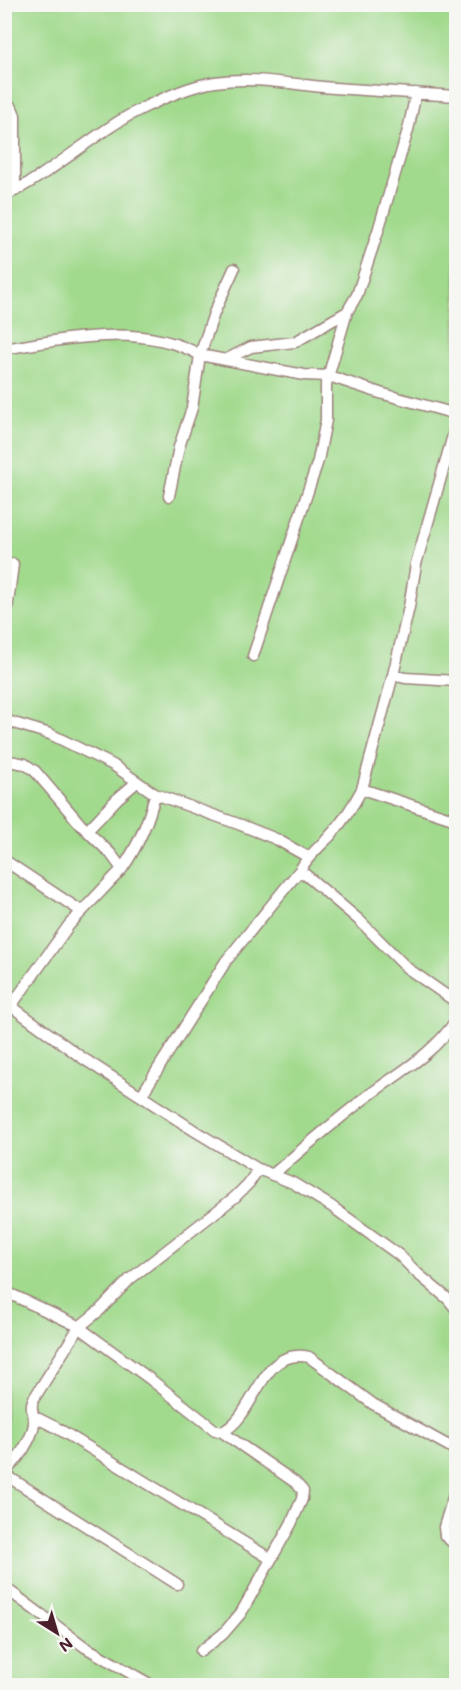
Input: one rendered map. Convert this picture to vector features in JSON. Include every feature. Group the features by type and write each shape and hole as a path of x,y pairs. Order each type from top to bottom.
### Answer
{"street":[{"path":"10,194 140,109 176,93 205,84 243,80 456,96"},
{"path":"253,656 318,461 326,420 325,393 329,376 347,312 357,295 378,231 408,130 416,93"},
{"path":"4,100 15,115 10,194"},
{"path":"169,496 192,408 200,355 214,313 234,269"},
{"path":"225,360 251,347 285,345 295,342 347,312"},
{"path":"4,349 87,336 122,336 176,345 200,355 225,360 304,375 329,376 456,414"},
{"path":"141,1096 226,961 308,857 330,836 352,807 362,789 393,675 409,607 416,564 456,425"},
{"path":"4,633 13,564"},
{"path":"393,675 405,678 456,681"},
{"path":"4,720 50,734 113,765 155,794 276,839 308,857"},
{"path":"4,760 31,767 123,869"},
{"path":"87,831 117,799 137,782"},
{"path":"362,789 456,820"},
{"path":"155,794 143,834 123,869 81,911 8,1003 81,1057 141,1096 258,1168 293,1183 331,1206 385,1244 448,1299 456,1310"},
{"path":"4,861 81,911"},
{"path":"300,870 359,920 407,968 456,1002"},
{"path":"272,1175 368,1096 443,1039 456,1021"},
{"path":"177,1584 4,1473 21,1453 34,1424 30,1412 33,1400 79,1328 100,1310 129,1279 235,1197 249,1183 258,1168"},
{"path":"4,1291 79,1328 215,1430 222,1432 296,1483 303,1491 291,1524 240,1613 223,1634 201,1651"},
{"path":"222,1432 235,1423 277,1362 297,1354 309,1357 373,1404 456,1450"},
{"path":"33,1416 57,1428 271,1559"},
{"path":"456,1488 444,1527 446,1536 456,1545"},
{"path":"4,1587 85,1647 153,1686"}],"green space":[{"path":"5,5 456,5 456,1685 5,1686"}]}
